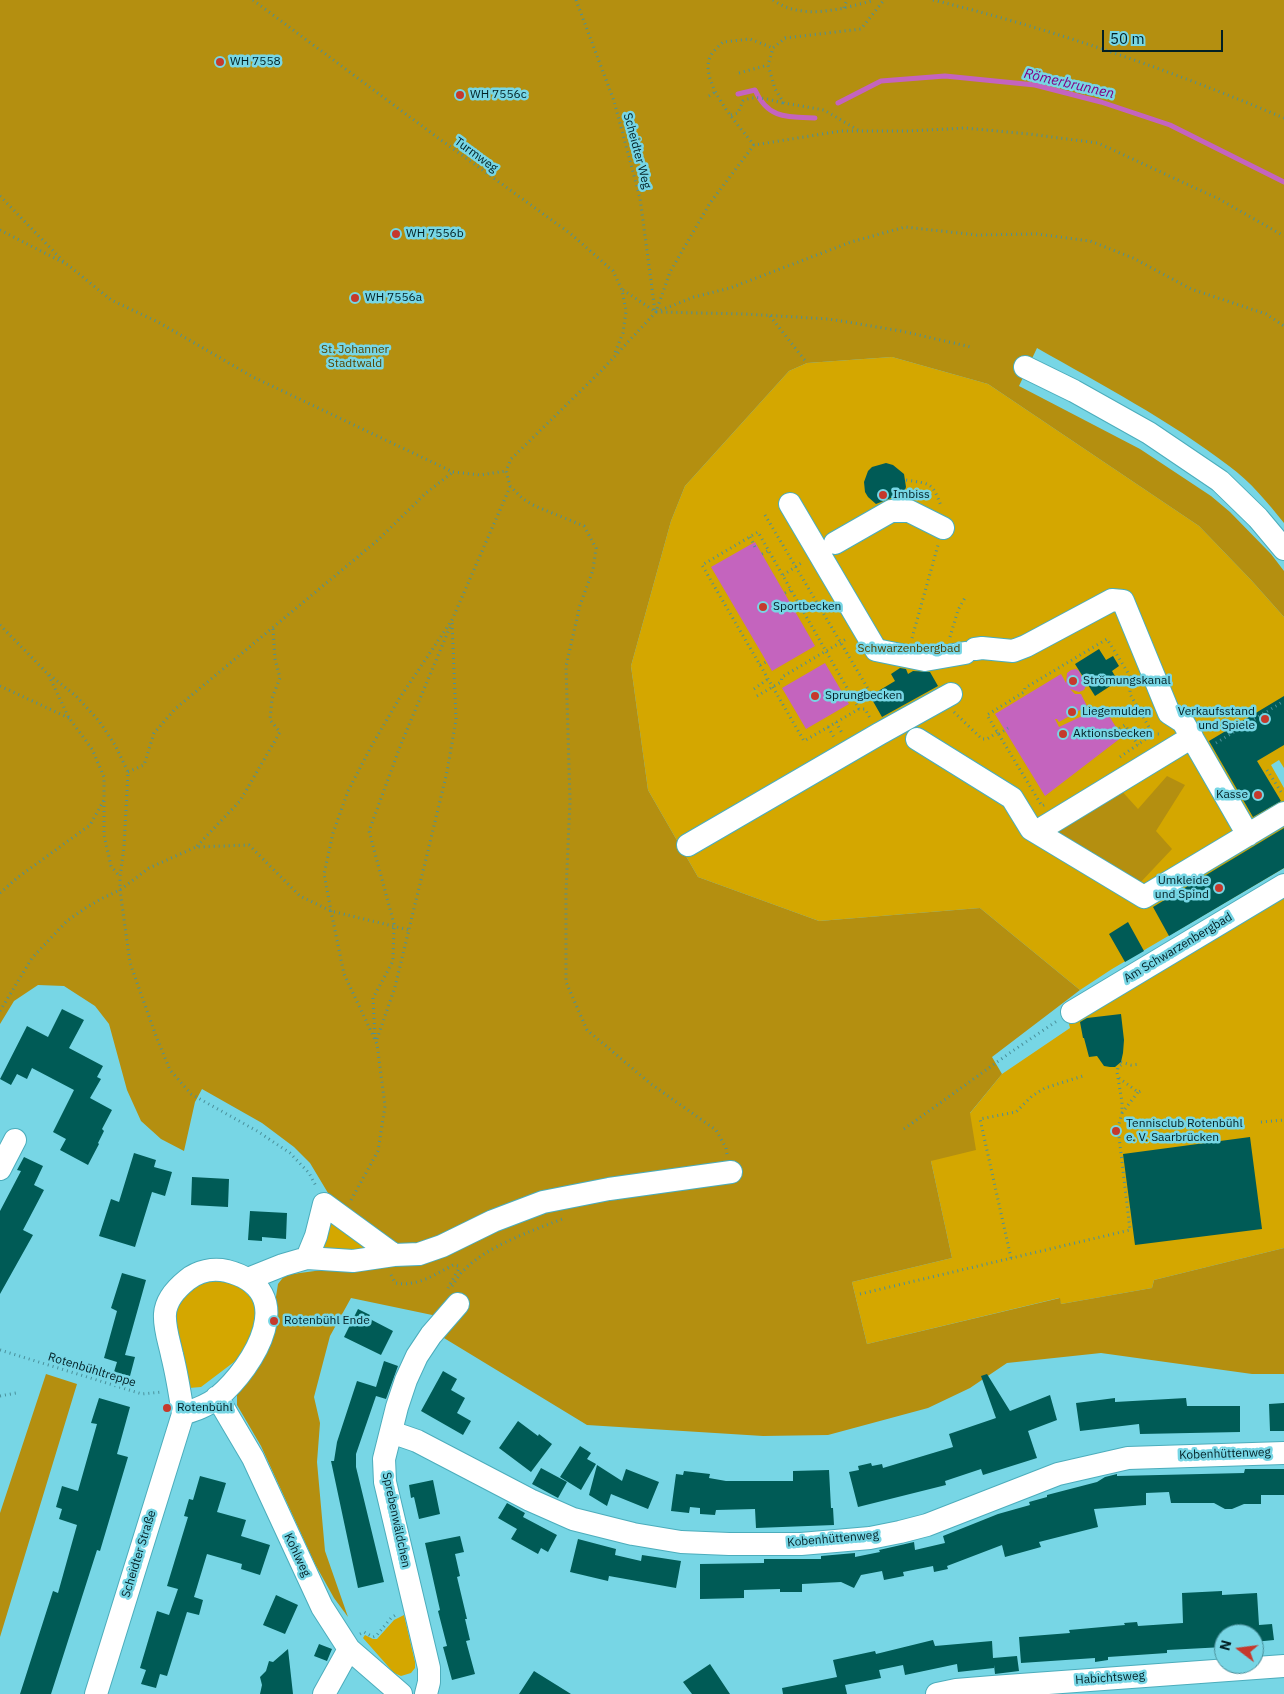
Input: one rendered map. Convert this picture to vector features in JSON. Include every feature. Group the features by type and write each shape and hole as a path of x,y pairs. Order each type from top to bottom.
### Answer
{"street":[{"path":"1025,367 1074,391 1149,433 1220,481 1252,511 1284,549"},
{"path":"790,504 876,650 925,660 982,648 1013,651 1026,646 1112,600 1123,601 1169,713 1182,722 1201,741 1248,835"},
{"path":"836,543 891,511 909,511 944,520"},
{"path":"688,845 951,694"},
{"path":"917,739 1012,798 1031,828 1036,832 1144,897 1248,835 1280,802"},
{"path":"1036,832 1201,741"},
{"name":"Am Schwarzenbergbad","path":"1072,1012 1284,885"},
{"path":"0,1169 15,1140"},
{"path":"183,1414 206,1405 217,1397 240,1374 253,1356 263,1335 266,1311 264,1300 258,1288 248,1279 307,1258 352,1261 419,1254 442,1246 493,1221 543,1202 609,1189 731,1172"},
{"path":"307,1258 316,1236 333,1210 391,1256"},
{"name":"Scheidter Straße","path":"96,1694 183,1414 180,1389 166,1328 165,1313 169,1300 185,1282 204,1271 221,1270 248,1279"},
{"name":"Sprebenwäldchen","path":"426,1694 429,1682 429,1668 385,1482 384,1459 406,1380 417,1356 450,1303"},
{"name":"Kohlweg","path":"217,1397 253,1458 322,1607 402,1694"},
{"name":"Kobenhüttenweg","path":"391,1432 417,1441 530,1500 573,1519 633,1534 681,1542 729,1544 800,1544 870,1538 927,1525 1058,1474 1128,1458 1284,1452"},
{"path":"324,1694 355,1641"},
{"name":"Habichtsweg","path":"937,1694 956,1690 1284,1666"}],"path":[{"name":"Turmweg","path":"253,0 571,234 613,272 622,290 626,311 623,333 613,358"},
{"name":"Scheidter Weg","path":"576,0 614,101 640,198 656,312"},
{"path":"773,0 804,12 844,9 874,0"},
{"path":"844,9 847,0"},
{"path":"784,103 775,89 768,65 773,48 785,38 862,30 884,0"},
{"path":"933,0 1117,53 1284,118"},
{"path":"754,145 715,92 708,75 710,57 723,42 750,39 773,48"},
{"path":"739,73 768,65"},
{"path":"709,96 715,92"},
{"path":"731,115 738,112 743,101 758,97 824,110 858,130"},
{"path":"731,1172 726,1148 716,1130 651,1084 587,1030 566,982 566,892 570,801 566,666 580,606 593,570 596,548 584,526 535,506 523,499 510,486 506,471 511,459 613,358 656,312 670,272 710,204 754,145 841,131 908,131 965,128 1098,142 1219,199 1284,236"},
{"path":"0,196 68,266 111,300 158,322 254,377 453,472 480,475 506,471"},
{"path":"656,312 694,297 730,288 851,242 906,227 977,236 1037,234 1090,241 1133,258 1190,289 1266,314 1284,326"},
{"path":"0,230 68,266"},
{"path":"622,290 656,312 770,316 838,321 901,331 971,347"},
{"path":"770,316 807,363"},
{"path":"128,772 144,765 154,733 175,709 378,540 426,493 453,472"},
{"path":"906,480 928,483 935,491 942,507 944,520 907,656"},
{"path":"0,625 46,672 76,696 99,721 115,745 128,772 120,890 130,963 170,1070 192,1094 257,1131 290,1153 309,1174 333,1210 378,1151 385,1106 376,1042 373,998 393,961 394,926 369,831 401,744 510,486"},
{"path":"765,515 797,566 870,692"},
{"path":"860,709 804,741 702,564 758,532 860,709 865,710 879,734"},
{"path":"750,537 756,547"},
{"path":"762,554 768,551"},
{"path":"782,575 797,566"},
{"path":"710,578 716,575"},
{"path":"785,594 791,590"},
{"path":"962,653 958,610 966,596"},
{"path":"376,1042 344,974 324,874 333,833 348,791 399,699 452,620"},
{"path":"376,1042 395,987 447,772 456,720 452,620"},
{"path":"736,623 742,620"},
{"path":"196,847 240,801 280,732 270,720 272,698 280,678 275,659 273,628"},
{"path":"810,636 816,633"},
{"path":"1049,801 1042,806 987,715 1024,692 1025,688 1107,639 1130,676 1130,694 1153,734"},
{"path":"757,696 781,682 782,677 841,642"},
{"path":"760,665 766,662"},
{"path":"46,672 69,718 92,749 104,777 104,835 110,866 120,877"},
{"path":"754,689 768,680"},
{"path":"0,686 69,718"},
{"path":"1201,741 1284,701"},
{"path":"836,722 846,741"},
{"path":"1114,731 1125,725 1138,745"},
{"path":"1114,760 1153,734 1158,726"},
{"path":"828,727 838,746"},
{"path":"987,739 1008,728"},
{"path":"1153,734 1163,734"},
{"path":"1015,775 1021,772"},
{"path":"1269,775 1280,802"},
{"path":"0,893 17,878 90,825 104,800"},
{"path":"0,1011 32,958 67,921 103,898 120,890 149,868 196,847 249,845 300,896 331,911 409,930"},
{"path":"904,1129 1011,1052 1072,1012"},
{"path":"1122,1114 1118,1067 1122,1063 1140,1064"},
{"path":"1011,1258 980,1120 1016,1112 1032,1096 1045,1088 1086,1076"},
{"path":"1118,1078 1138,1092"},
{"path":"860,1294 1130,1230 1118,1128 1122,1114 1138,1092 1144,1090"},
{"path":"1260,1122 1284,1120"},
{"path":"450,1303 447,1296 463,1270 506,1242 570,1216"},
{"path":"391,1256 392,1279 395,1283 405,1285 418,1283 453,1265 458,1266 450,1303"},
{"name":"Rotenbühltreppe","path":"0,1350 142,1394 153,1394"},
{"path":"0,1396 16,1393"},
{"path":"355,1641 364,1632 373,1637 376,1636 391,1618"}],"green space":[{"name":"St. Johanner Stadtwald","path":"0,0 1284,0 1284,523 1244,478 1206,449 1135,404 1037,348 1019,386 1140,449 1211,496 1230,512 1271,554 1284,571 1284,617 1199,526 988,384 892,357 807,363 789,371 685,486 671,521 631,666 648,790 698,877 819,921 980,908 1080,990 992,1057 1002,1074 970,1113 976,1150 931,1161 952,1258 852,1282 867,1344 1060,1298 1061,1304 1152,1288 1154,1280 1284,1248 1284,1374 1252,1374 1101,1353 1007,1363 970,1388 928,1408 828,1435 763,1436 587,1425 439,1335 437,1316 351,1298 330,1336 314,1397 320,1423 317,1462 325,1551 348,1617 334,1598 315,1564 261,1446 237,1405 237,1394 275,1303 278,1284 285,1275 367,1264 407,1253 328,1193 310,1163 294,1147 262,1123 202,1089 195,1102 184,1151 161,1139 141,1121 127,1090 109,1024 95,1006 64,986 38,985 14,1001 0,1024"},
{"name":"Schwarzenbergbad","path":"892,357 988,384 1199,526 1284,617 1284,768 1279,760 1271,765 1284,788 1284,868 1112,969 1080,990 980,908 819,921 698,877 648,790 631,666 671,521 685,486 789,371 807,363"},
{"path":"1167,776 1185,785 1156,831 1172,849 1138,885 1049,830 1119,788 1138,809"},
{"name":"Tennisclub Rotenbühl e. V. Saarbrücken","path":"1284,897 1284,1248 1154,1280 1152,1288 1061,1304 1059,1298 867,1344 852,1282 952,1258 931,1161 1002,1074 1070,1028 1068,1020"},
{"path":"329,1221 367,1246 364,1252 324,1250 321,1239"},
{"path":"215,1278 237,1284 256,1303 257,1328 238,1359 201,1387 189,1388 185,1380 174,1310 190,1287"},
{"path":"46,1374 77,1384 0,1637 0,1513"},
{"path":"404,1615 415,1668 411,1673 401,1676 394,1673 363,1638 365,1635 377,1639 394,1620"}],"shaded area":[{"name":"Sportbecken","path":"755,542 815,646 772,671 711,567"},
{"name":"Sprungbecken","path":"825,663 849,704 806,729 782,688"},
{"name":"Aktionsbecken","path":"1076,669 1079,671 1086,686 1084,690 1079,692 1070,689 1075,694 1081,694 1087,706 1059,722 1055,719 1059,727 1103,706 1122,737 1045,796 995,714 1061,674 1066,683 1067,673"}],"building":[{"path":"886,463 893,465 904,474 906,487 902,498 891,498 876,504 865,492 864,482 868,471 872,467"},
{"path":"1099,649 1106,660 1113,656 1119,666 1112,671 1118,681 1095,696 1075,664"},
{"path":"900,668 906,669 908,674 913,671 930,672 938,686 882,717 870,696 895,681 891,674"},
{"name":"Verkaufsstand und Spiele","path":"1284,696 1284,745 1257,761 1281,801 1253,817 1209,741"},
{"name":"Umkleide und Spind","path":"1284,828 1284,868 1169,936 1153,907"},
{"path":"1128,922 1144,951 1125,962 1109,934"},
{"path":"62,1009 84,1020 69,1048 103,1066 97,1077 101,1079 90,1098 112,1110 102,1129 104,1131 99,1144 88,1165 60,1150 66,1139 53,1132 74,1090 32,1068 27,1079 17,1074 11,1085 0,1079 27,1026 48,1037"},
{"path":"1121,1014 1124,1040 1121,1062 1115,1067 1104,1066 1097,1056 1089,1057 1080,1022 1087,1018"},
{"path":"1250,1137 1262,1229 1135,1245 1123,1154"},
{"path":"134,1153 156,1160 154,1167 172,1172 165,1196 152,1192 135,1247 99,1236 111,1199 119,1202"},
{"path":"24,1157 43,1166 34,1185 44,1190 23,1230 33,1235 0,1294 0,1211 21,1171 17,1170"},
{"path":"192,1177 229,1179 228,1207 191,1205"},
{"path":"250,1211 287,1213 286,1239 262,1237 262,1241 248,1240"},
{"path":"122,1273 146,1280 125,1355 135,1357 130,1376 114,1372 117,1362 104,1358 117,1311 111,1308"},
{"path":"358,1309 370,1315 368,1318 393,1331 381,1355 344,1337"},
{"path":"384,1361 398,1366 386,1399 376,1396 356,1454 356,1467 384,1582 358,1588 331,1461 334,1461 337,1442 357,1381 376,1387"},
{"path":"443,1371 457,1379 451,1390 465,1398 457,1413 471,1421 463,1435 421,1411"},
{"path":"987,1374 1010,1411 1050,1395 1057,1420 1028,1431 1037,1458 983,1475 981,1469 945,1481 946,1485 858,1507 849,1472 859,1470 858,1466 871,1463 872,1466 882,1464 883,1468 953,1447 949,1434 996,1418 981,1376"},
{"path":"99,1398 130,1407 117,1454 128,1457 100,1551 97,1550 51,1694 20,1694 53,1591 58,1593 77,1525 59,1519 62,1509 56,1507 62,1486 78,1491 97,1424 91,1423"},
{"path":"1115,1398 1115,1402 1186,1398 1187,1406 1240,1406 1240,1432 1140,1434 1139,1424 1080,1431 1076,1403"},
{"path":"1284,1403 1284,1431 1270,1431 1269,1404"},
{"path":"518,1421 552,1444 531,1472 499,1448"},
{"path":"580,1446 591,1453 587,1459 596,1464 581,1490 560,1477"},
{"path":"597,1465 622,1481 626,1469 659,1482 648,1509 611,1494 607,1506 589,1495"},
{"path":"541,1468 567,1482 558,1498 532,1484"},
{"path":"1245,1469 1284,1469 1284,1495 1261,1495 1261,1504 1244,1504 1232,1509 1225,1509 1214,1503 1171,1503 1169,1492 1146,1493 1146,1505 1094,1509 1098,1527 1039,1542 1041,1547 1005,1557 1002,1545 947,1566 948,1569 934,1572 933,1566 903,1572 904,1576 884,1580 882,1571 861,1575 854,1588 841,1582 802,1584 802,1592 780,1592 780,1589 744,1590 744,1598 700,1599 700,1564 764,1563 764,1559 821,1559 821,1556 855,1553 855,1557 914,1542 915,1550 945,1543 943,1536 998,1514 1030,1505 1029,1502 1047,1497 1047,1495 1097,1482 1105,1477 1117,1474 1117,1476 1244,1473"},
{"path":"829,1470 834,1525 756,1528 755,1509 716,1510 715,1515 700,1514 700,1508 690,1507 689,1513 671,1511 676,1474 683,1475 684,1471 710,1474 709,1478 726,1481 793,1481 793,1471"},
{"path":"200,1476 226,1483 217,1512 246,1520 241,1536 270,1545 260,1575 241,1569 242,1564 207,1554 194,1597 203,1600 199,1615 187,1612 167,1676 160,1674 156,1688 141,1684 146,1670 140,1668 157,1611 169,1615 178,1589 167,1586 188,1517 184,1516 189,1499 193,1500"},
{"path":"433,1480 440,1514 419,1519 414,1497 411,1498 409,1485"},
{"path":"507,1503 525,1513 523,1517 557,1535 548,1552 541,1548 538,1554 511,1539 517,1529 498,1518"},
{"path":"460,1536 464,1552 455,1554 460,1576 457,1577 470,1640 466,1641 475,1674 452,1680 443,1647 447,1646 425,1543"},
{"path":"578,1539 616,1549 615,1555 641,1561 642,1555 681,1561 676,1588 609,1576 608,1581 570,1572"},
{"path":"1222,1591 1222,1595 1257,1593 1259,1624 1214,1624 1214,1648 1167,1650 1167,1653 1108,1657 1108,1660 1095,1662 1095,1658 1021,1663 1019,1637 1070,1633 1069,1630 1125,1625 1124,1623 1137,1622 1138,1626 1183,1623 1182,1593"},
{"path":"276,1595 298,1605 285,1634 263,1625"},
{"path":"1272,1624 1274,1640 1264,1641 1264,1625"},
{"path":"933,1640 935,1646 992,1641 993,1658 1017,1656 1019,1671 995,1674 994,1665 994,1668 958,1672 957,1664 905,1675 903,1665 879,1670 881,1678 845,1685 847,1694 783,1694 782,1688 837,1677 833,1660 875,1651 876,1654"},
{"path":"319,1644 332,1649 327,1661 314,1656"},
{"path":"288,1649 293,1694 260,1694 262,1685 260,1677 266,1671 269,1661 273,1662"},
{"path":"710,1664 730,1694 692,1694 683,1682"},
{"path":"534,1671 571,1694 519,1694"}],"waterway":[{"name":"Römerbrunnen","path":"838,103 881,81 945,76 1035,85 1101,102 1170,125 1284,182"},
{"path":"738,94 755,90 760,99 772,111 787,116 815,118"}],"place":[{"name":"WH 7558","path":"220,62"},
{"name":"WH 7556c","path":"460,95"},
{"name":"WH 7556b","path":"396,234"},
{"name":"WH 7556a","path":"355,298"},
{"name":"Imbiss","path":"883,495"},
{"name":"Sportbecken","path":"763,607"},
{"name":"Strömungskanal","path":"1073,681"},
{"name":"Sprungbecken","path":"815,696"},
{"name":"Liegemulden","path":"1072,712"},
{"name":"Verkaufsstand und Spiele","path":"1265,719"},
{"name":"Aktionsbecken","path":"1063,734"},
{"name":"Kasse","path":"1258,795"},
{"name":"Umkleide und Spind","path":"1219,888"},
{"name":"Tennisclub Rotenbühl e. V. Saarbrücken","path":"1116,1131"},
{"name":"Rotenbühl Ende","path":"274,1321"},
{"name":"Rotenbühl","path":"167,1408"}]}
